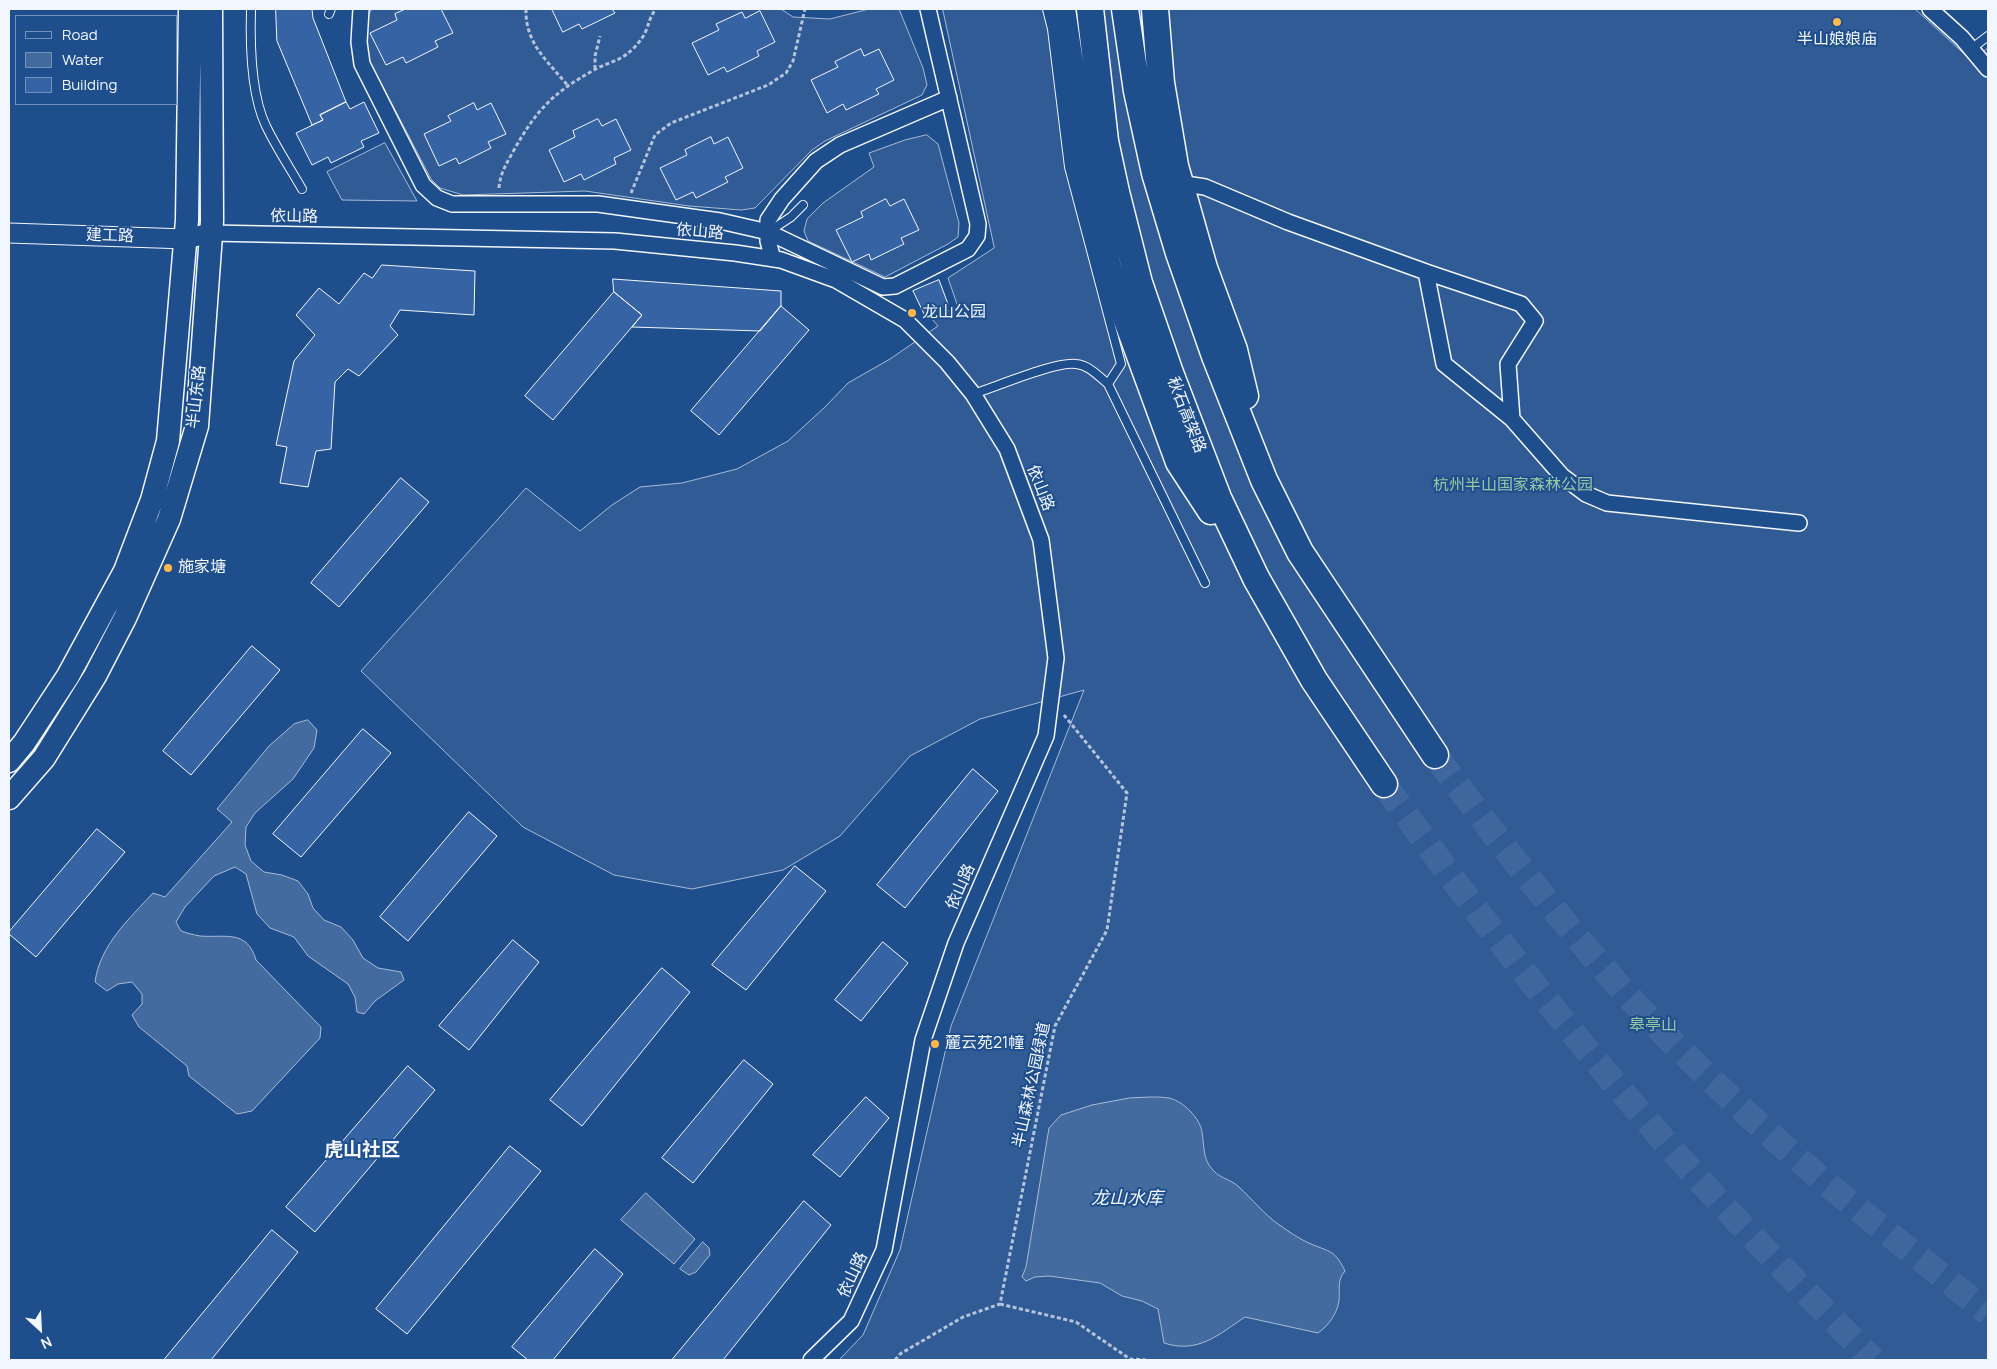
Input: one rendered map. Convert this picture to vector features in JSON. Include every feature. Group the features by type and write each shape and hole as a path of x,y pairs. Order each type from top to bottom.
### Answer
{"highway":[{"path":"1062,9 1088,185 1109,271 1179,462 1256,578"},
{"name":"秋石高架路","path":"1090,9 1105,140 1139,283 1170,373 1218,498 1256,578 1314,680 1384,784"},
{"path":"1126,9 1137,92 1155,173 1179,252 1215,356 1264,480 1300,552 1435,755"},
{"path":"1155,9 1161,83 1180,183 1204,268 1234,350 1264,480"}],"main road":[{"name":"半山东路","path":"9,761 24,743 68,676 125,571 152,500 168,441 186,239 190,9"},
{"name":"半山东路","path":"9,798 44,758 95,676 124,618 169,519 197,426 212,221 211,9"}],"street":[{"path":"361,9 359,42 362,64 423,185 437,198 452,204 598,204 720,221 768,232 883,287 895,286 968,250 977,236 978,224 928,9"},
{"path":"1930,9 1962,38 1988,69"},
{"path":"773,259 768,241 768,220 782,199 816,160 840,145 949,98"},
{"path":"1180,183 1205,187 1288,222 1426,272 1522,304 1535,320 1508,364 1512,419"},
{"name":"建工路","path":"9,233 186,239 210,233"},
{"name":"依山路","path":"210,233 615,242 735,253 773,259 836,280 904,320 947,362 973,394 1006,449 1041,540 1056,658 1046,736 956,943 923,1040 884,1250 851,1321 811,1360"},
{"path":"1426,272 1444,364 1512,419 1562,476 1586,494 1607,503 1799,524"}],"lane":[{"path":"250,9 250,42 258,104 265,125 302,189"},
{"path":"1048,9 1069,167 1121,364 1108,384"},
{"path":"1971,49 1988,36"},
{"path":"768,232 803,205"},
{"path":"973,394 1055,366 1075,364 1088,368 1108,384 1205,583"}],"path":[{"path":"526,9 529,33 542,57 568,86"},
{"path":"498,204 500,176 529,123 544,105 568,86 595,69 628,54 645,34 652,14 656,9"},
{"path":"626,208 655,135 671,123 768,86 786,73 793,60 805,9"},
{"path":"595,69 595,56 600,36"},
{"name":"半山森林公园绿道","path":"1000,1304 1055,1026 1107,930 1127,794 1051,699"},
{"path":"895,1360 900,1354 963,1317 1000,1304 1076,1322 1130,1359 1146,1360"}],"shaded area":[{"path":"372,9 781,9 793,17 830,19 869,9 899,9 923,68 927,85 922,95 825,141 812,150 755,208 741,210 689,206 585,191 463,195 440,188 431,179 366,57 366,21"},
{"name":"皋亭山","path":"943,9 1915,9 1971,60 1988,48 1988,1360 839,1360 863,1335 900,1250 951,1026 1084,690 980,719 910,756 840,836 783,870 692,889 614,875 523,827 361,671 526,488 580,531 612,505 640,487 682,483 737,469 788,441 848,383 890,359 938,326 931,318 958,307 948,278 994,248"},
{"path":"927,135 938,144 959,223 958,237 885,277 808,241 804,231 807,219 823,203 874,167 869,153 905,140"},
{"path":"385,143 417,201 342,200 327,172"}],"water":[{"path":"308,720 317,730 314,748 293,779 255,813 246,827 245,845 251,861 264,872 282,875 298,881 308,894 313,908 324,920 341,927 353,940 363,958 378,968 401,972 404,980 375,1001 364,1014 357,1012 355,997 348,984 308,956 294,937 270,928 257,914 246,874 235,867 214,876 185,907 176,922 181,931 200,936 234,937 247,943 256,960 321,1027 320,1038 252,1111 237,1114 189,1076 187,1066 139,1027 132,1015 142,1004 142,994 132,982 118,984 107,991 95,982 98,969 109,944 125,923 153,893 165,897 232,822 217,809 269,746 294,724"},
{"name":"龙山水库","path":"1129,1098 1169,1098 1185,1106 1201,1127 1206,1158 1213,1170 1239,1187 1278,1224 1302,1240 1335,1255 1338,1259 1345,1271 1340,1281 1338,1306 1332,1319 1318,1333 1245,1317 1207,1341 1187,1346 1176,1346 1164,1343 1158,1309 1142,1301 1122,1296 1100,1283 1049,1276 1035,1277 1026,1281 1022,1277 1026,1267 1049,1128 1061,1115 1092,1105"},
{"path":"646,1193 695,1239 674,1264 621,1220"},
{"path":"703,1242 709,1248 710,1255 696,1272 689,1275 680,1269"}],"building":[{"path":"276,9 312,9 313,18 346,102 320,115 323,120 312,125 277,41"},
{"path":"406,9 441,9 453,33 435,41 438,47 406,63 403,57 386,65 370,33 397,20 395,14"},
{"path":"552,9 612,9 615,13 582,29 579,24 563,32"},
{"path":"760,11 775,42 757,51 759,56 727,72 724,67 708,75 692,43 719,30 716,24 742,12 745,18"},
{"path":"861,49 864,56 879,49 894,80 876,89 879,94 846,110 843,104 827,113 811,80 838,67 835,62"},
{"path":"346,102 350,109 364,102 379,133 361,141 364,147 331,163 328,157 312,165 296,133 323,120 320,115"},
{"path":"474,103 477,110 491,103 506,134 488,142 491,148 459,164 456,158 439,166 424,134 451,121 448,116"},
{"path":"598,119 602,126 616,119 631,150 614,158 616,164 584,180 581,174 564,182 549,150 575,137 573,131"},
{"path":"711,137 714,144 728,137 743,168 725,177 728,182 696,198 693,192 676,200 660,168 687,155 685,150"},
{"path":"886,199 890,206 904,199 919,230 901,238 904,244 871,260 869,254 852,262 836,230 863,217 861,212"},
{"path":"382,265 475,271 474,315 400,310 390,326 398,335 359,376 348,369 335,382 331,449 316,451 308,487 280,483 287,447 276,445 294,361 315,335 296,315 319,288 339,304 364,273 372,278"},
{"path":"613,279 781,291 781,306 760,331 632,327 642,315 614,292"},
{"path":"939,280 948,304 925,316 913,291"},
{"path":"614,292 642,315 553,420 525,396"},
{"path":"781,306 809,330 719,435 691,411"},
{"path":"401,478 429,502 339,607 311,583"},
{"path":"252,646 280,670 191,775 163,751"},
{"path":"363,729 391,753 301,857 273,834"},
{"path":"973,769 998,791 905,908 877,885"},
{"path":"469,812 497,836 408,941 380,917"},
{"path":"97,829 125,852 36,957 9,932"},
{"path":"795,866 826,891 746,990 712,965"},
{"path":"513,940 539,962 469,1050 439,1026"},
{"path":"883,942 908,963 861,1021 835,1000"},
{"path":"662,968 690,992 582,1126 550,1100"},
{"path":"744,1060 773,1084 693,1183 662,1158"},
{"path":"408,1066 435,1090 315,1232 286,1207"},
{"path":"866,1097 889,1118 840,1177 813,1155"},
{"path":"510,1146 541,1171 407,1334 376,1309"},
{"path":"804,1201 831,1225 723,1360 672,1360"},
{"path":"272,1230 298,1252 211,1360 164,1360"},
{"path":"595,1249 623,1274 553,1360 528,1360 512,1347"}],"tunnel":[{"path":"1435,755 1561,918 1637,1006 1671,1041 1801,1162 1988,1313"},
{"path":"1384,784 1509,952 1607,1074 1726,1209 1873,1360"}],"place":[{"name":"半山娘娘庙","path":"1837,22"},
{"name":"龙山公园","path":"912,313"},
{"name":"施家塘","path":"168,568"},
{"name":"麓云苑21幢","path":"935,1044"}],"district":[{"name":"虎山社区","path":"362,1151"}],"park label":[{"name":"杭州半山国家森林公园","path":"1513,486"}]}
